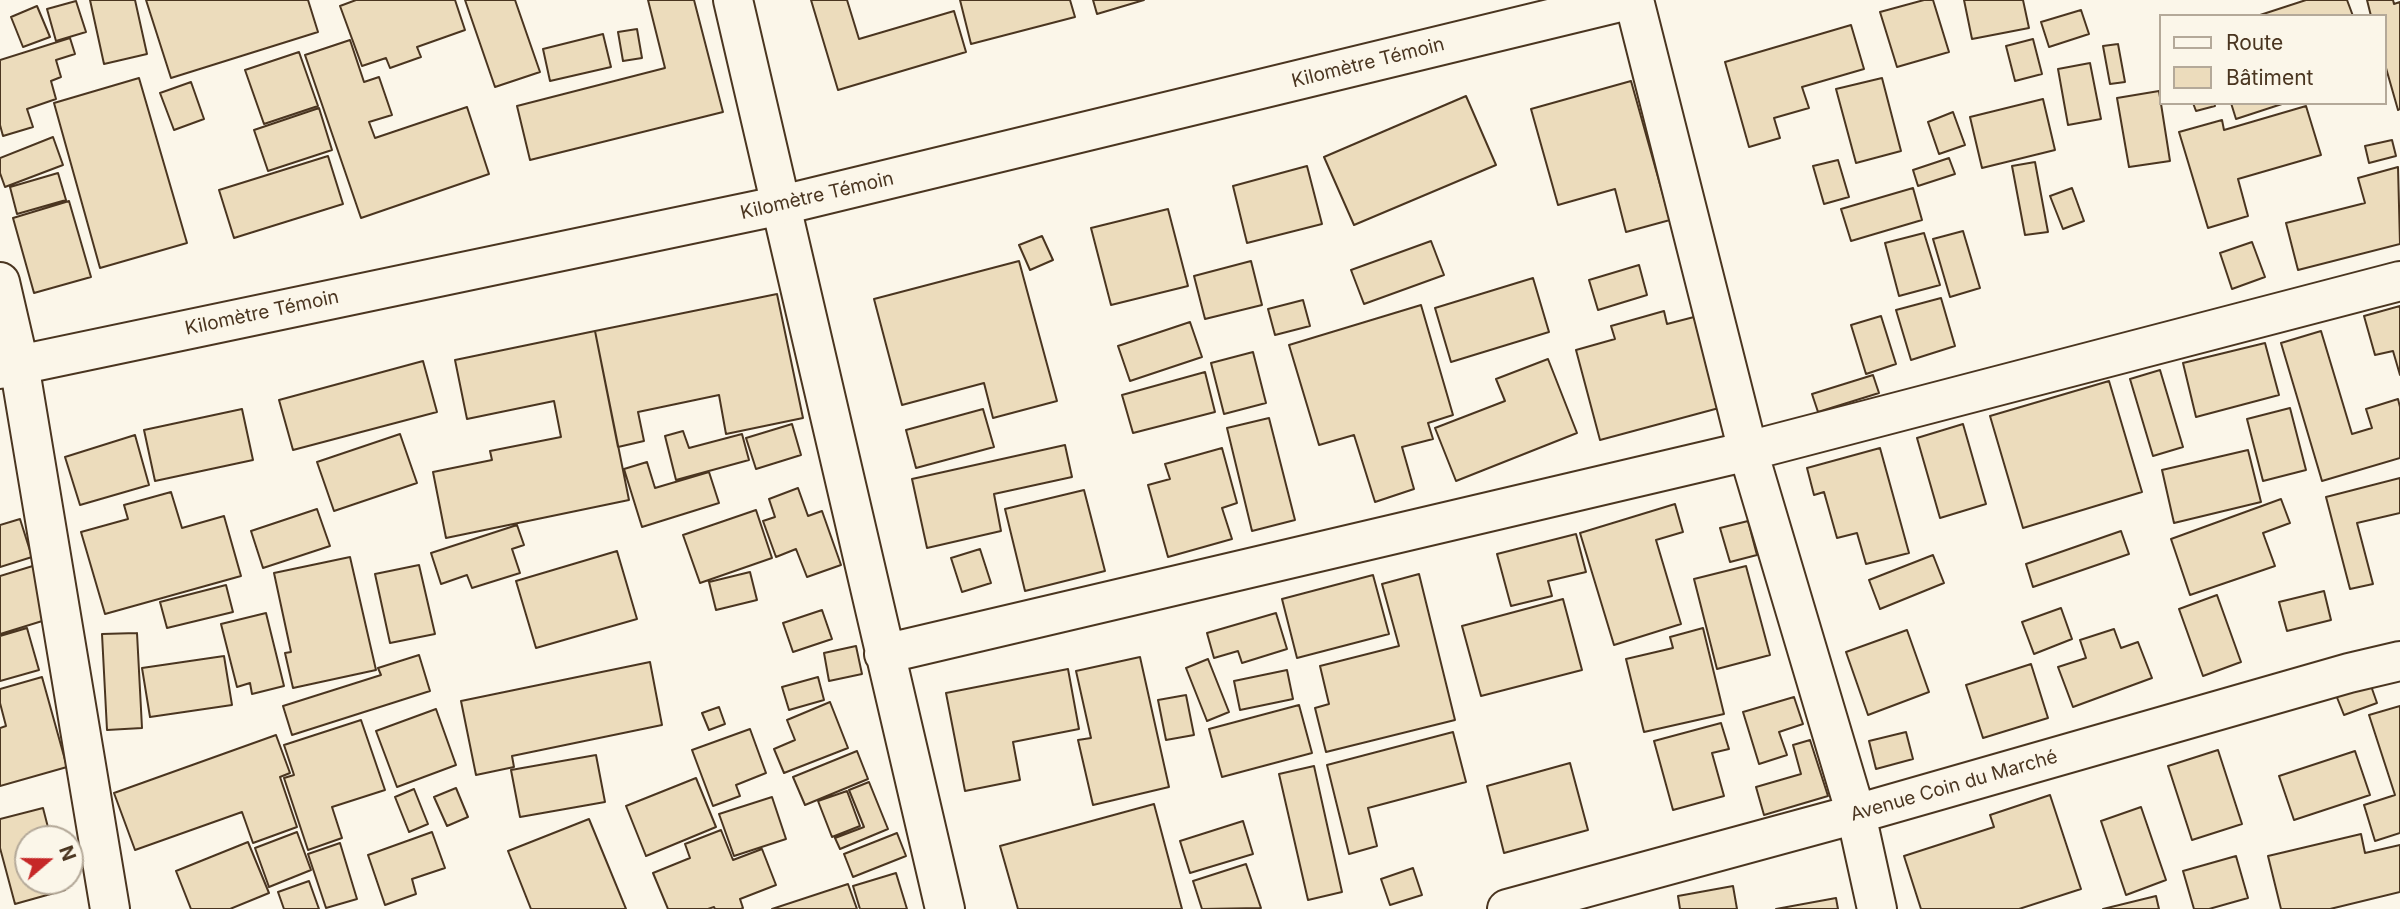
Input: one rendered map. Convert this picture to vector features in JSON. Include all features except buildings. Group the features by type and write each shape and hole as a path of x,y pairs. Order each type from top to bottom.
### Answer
{"street":[{"path":"733,0 945,909"},
{"name":"Kilomètre Témoin","path":"10,367 782,205 1628,0"},
{"path":"1634,0 1748,452 1856,814 1877,909"},
{"path":"884,654 1748,452 2400,281"},
{"path":"0,282 10,367 110,909"},
{"name":"Avenue Coin du Marché","path":"1507,909 2400,661"}]}
